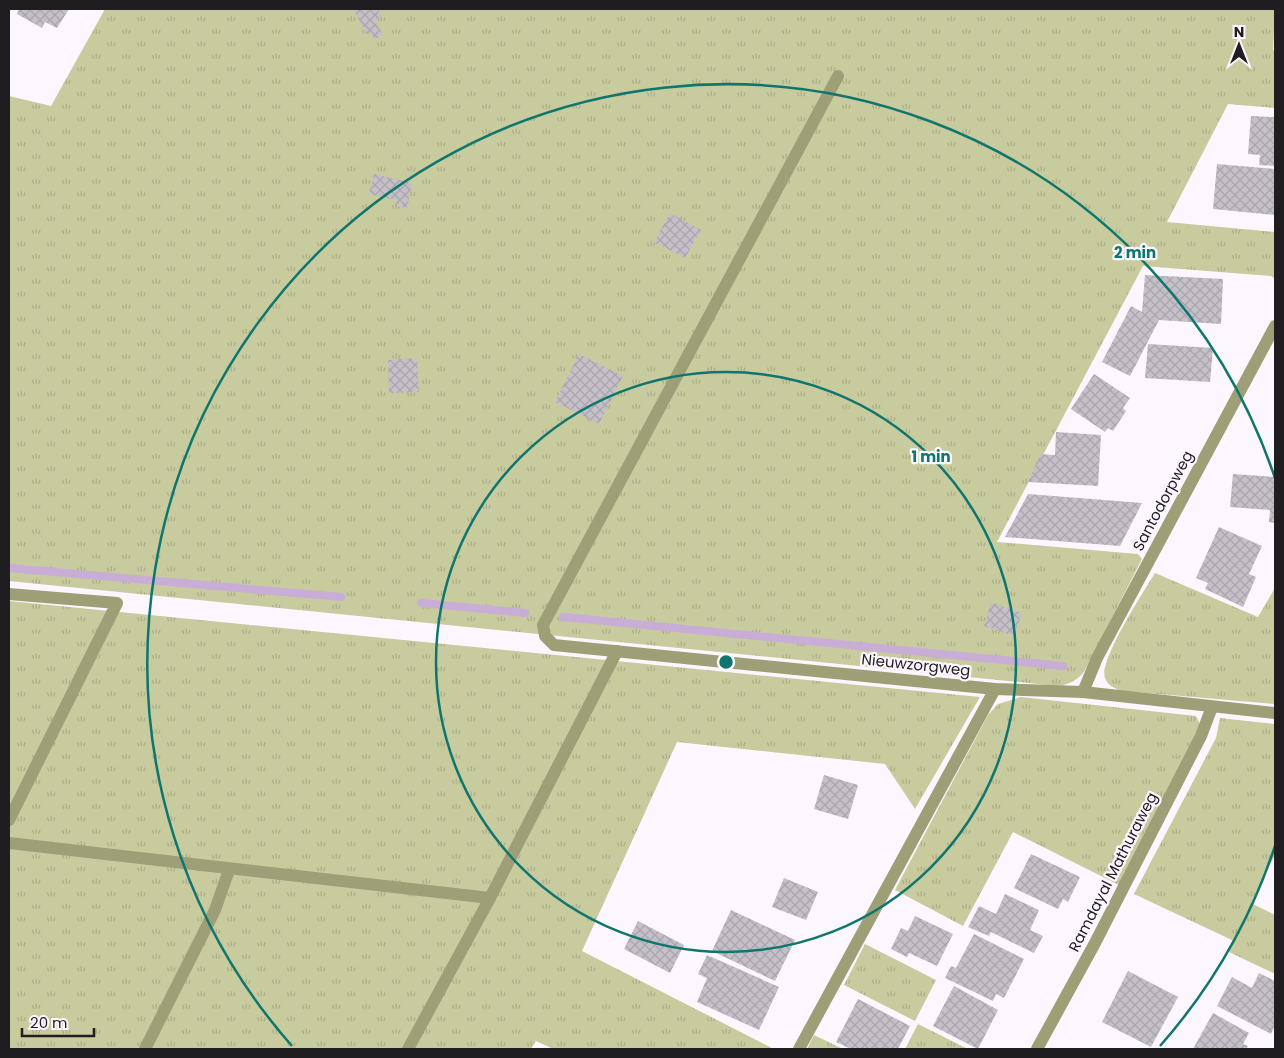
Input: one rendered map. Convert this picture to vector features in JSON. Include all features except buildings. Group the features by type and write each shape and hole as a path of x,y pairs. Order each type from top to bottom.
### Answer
{"street":[{"name":"Nieuwzorgweg","path":"838,76 543,625 545,636 554,645 995,689 1083,692 1275,713"},
{"name":"Santodorpweg","path":"1083,692 1097,658 1275,326"},
{"path":"9,594 117,603 9,820"},
{"path":"408,1049 490,898 617,651"},
{"path":"799,1049 995,689"},
{"name":"Ramdayal Mathuraweg","path":"1038,1049 1095,943 1192,753 1212,707"},
{"path":"9,843 230,870 490,898"},
{"path":"145,1049 215,910 230,870"}],"green space":[{"path":"105,9 1275,9 1273,50 1275,51 1275,108 1228,104 1167,222 1275,232 1275,279 1271,276 1143,266 997,542 1138,554 1142,559 1084,672 1075,680 1058,686 9,581 9,96 51,106"},
{"path":"1155,573 1258,617 1275,588 1275,704 1123,691 1108,683 1105,678 1105,669 1115,642"},
{"path":"9,601 980,697 915,809 885,764 677,742 582,951 774,1049 553,1049 536,1041 531,1049 9,1049"},
{"path":"1021,697 1196,716 1202,728 1121,886 1013,832 963,926 895,890 988,715 998,704"},
{"path":"1220,718 1275,724 1275,855 1251,903 1275,915 1275,974 1229,952 1234,941 1134,894 1216,738"},
{"path":"865,944 936,980 915,1021 844,985"},
{"path":"918,1024 968,1049 905,1049"},
{"path":"814,1035 843,1049 807,1049"}],"waterway":[{"path":"9,568 341,597"},
{"path":"421,603 525,613"},
{"path":"563,617 1063,666"}]}
